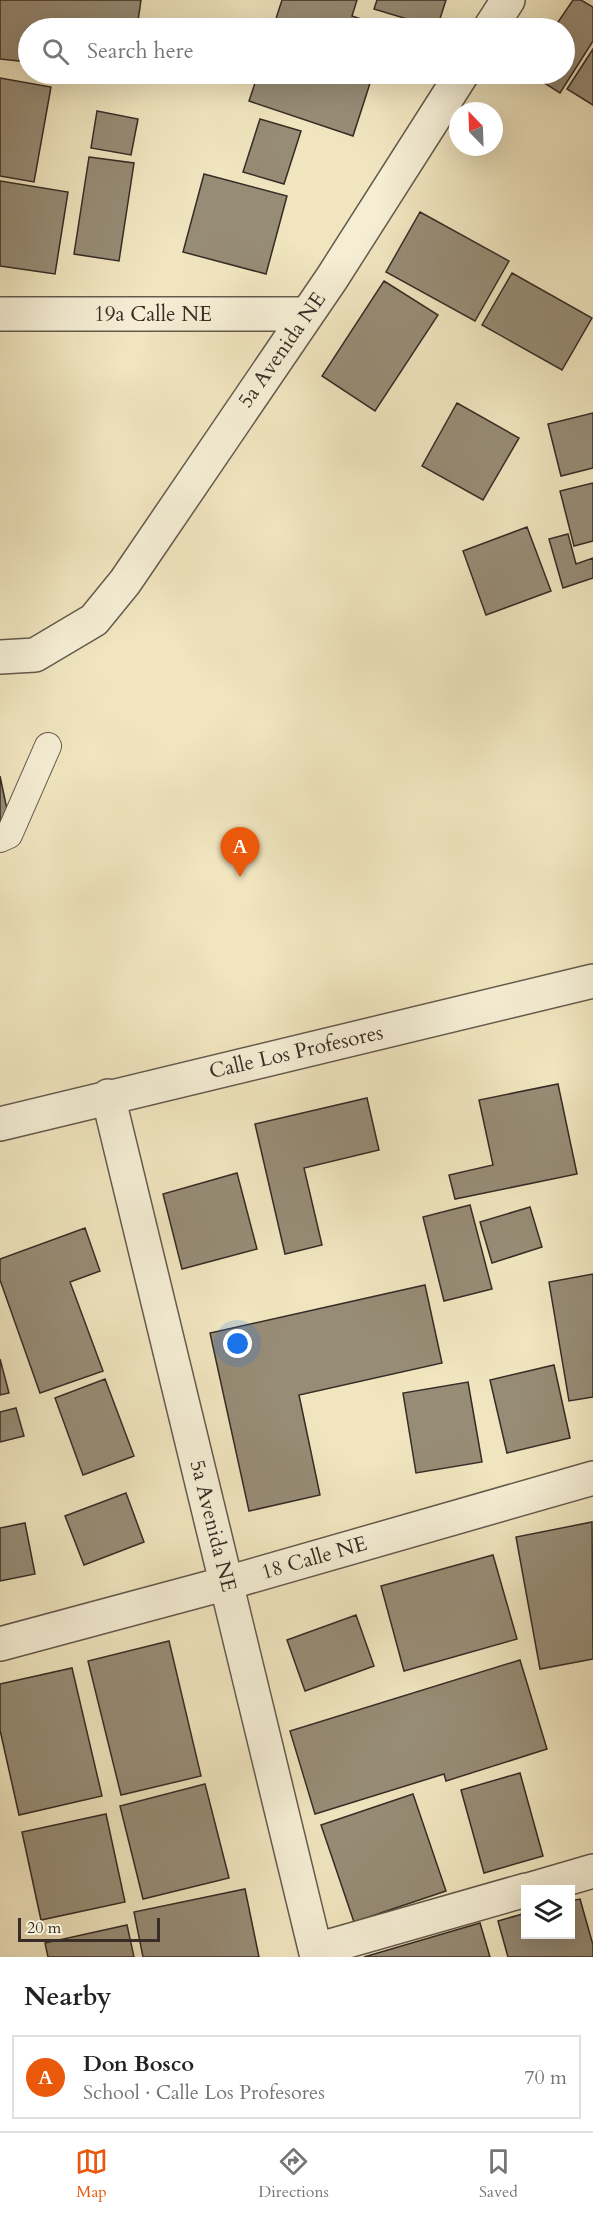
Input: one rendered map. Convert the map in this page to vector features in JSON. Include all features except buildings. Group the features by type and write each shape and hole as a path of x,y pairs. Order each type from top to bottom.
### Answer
{"street":[{"path":"496,18 508,0"},
{"name":"5a Avenida NE","path":"0,657 35,655 94,621 125,582 305,314 332,278 456,84"},
{"name":"19a Calle NE","path":"0,314 305,314"},
{"name":"Calle Los Profesores","path":"0,1124 108,1096 593,981"},
{"name":"5a Avenida NE","path":"108,1096 316,1954"},
{"name":"18 Calle NE","path":"0,1644 227,1583 593,1479"},
{"path":"544,1885 593,1871"},
{"path":"316,1954 521,1892"}],"lane":[{"path":"0,839 9,835 48,746"}],"place":[{"name":"Don Bosco","path":"240,877"}]}
